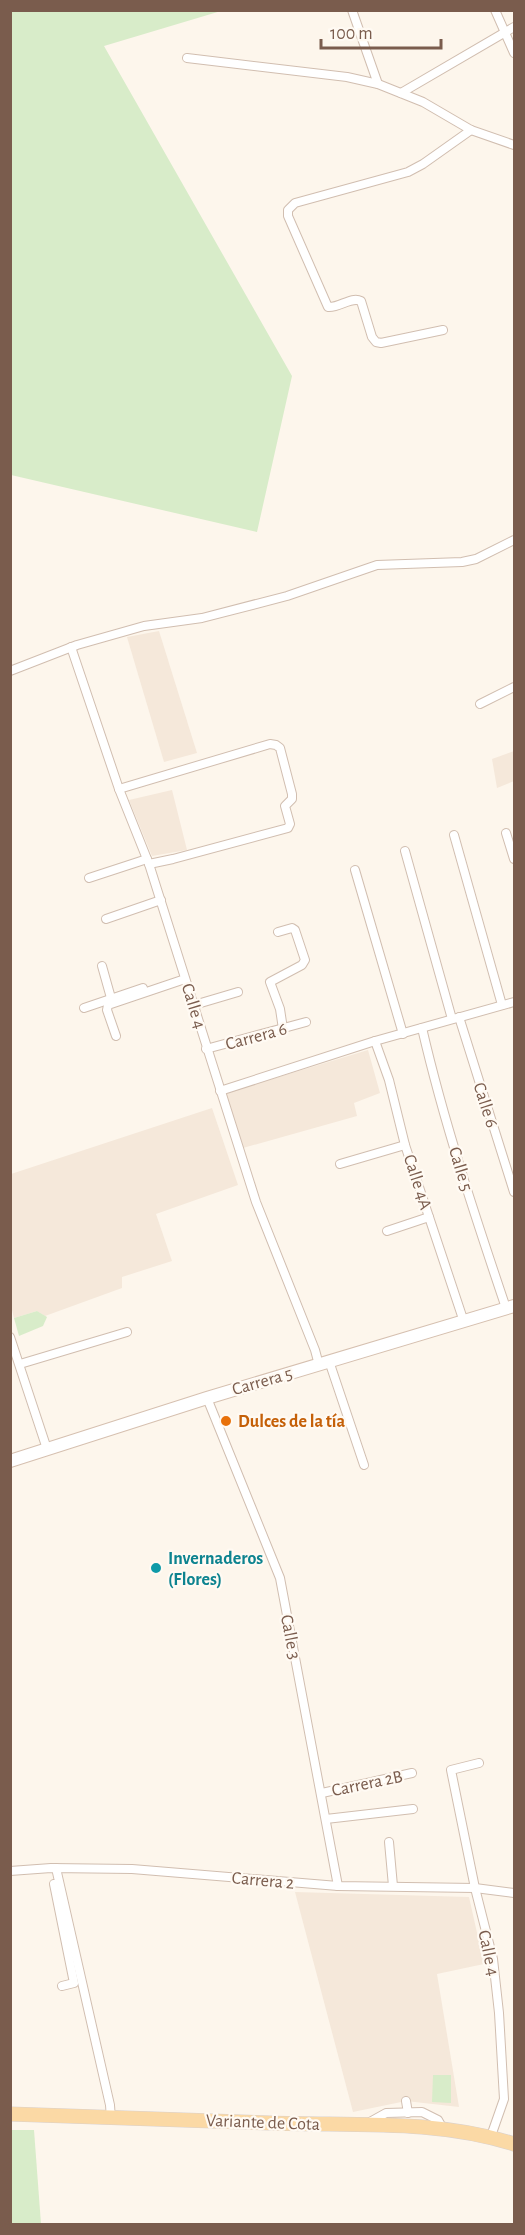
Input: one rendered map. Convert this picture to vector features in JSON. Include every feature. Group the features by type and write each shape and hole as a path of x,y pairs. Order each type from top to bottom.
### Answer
{"main road":[{"name":"Carrera 5","path":"10,1461 207,1398 510,1307"},
{"name":"Variante de Cota","path":"10,2114 111,2119 368,2123 443,2129 491,2136 514,2144"}],"street":[{"path":"352,10 378,84"},
{"path":"495,10 514,53"},
{"path":"401,93 514,27"},
{"path":"187,58 324,74 378,84 423,102 471,130 514,145"},
{"path":"443,330 381,343 376,342 372,337 361,301 358,299 328,307 288,216 288,210 295,203 408,172 471,130"},
{"path":"10,671 71,647 144,626 202,618 276,599 377,565 446,564 476,560 514,540"},
{"name":"Calle 4","path":"71,647 119,789 161,900 255,1202 315,1350 324,1363 364,1465"},
{"path":"480,704 514,687"},
{"path":"89,878 148,862 173,859 288,828 290,824 285,807 292,799 292,794 280,748 276,745 270,744 119,789"},
{"path":"506,833 514,860"},
{"path":"454,835 502,1005"},
{"name":"Calle 6","path":"405,851 456,1018 514,1192"},
{"path":"355,870 403,1034"},
{"path":"106,919 161,900"},
{"path":"278,932 292,928 296,930 305,960 302,965 270,982 280,1009 282,1029"},
{"path":"102,966 111,998"},
{"path":"84,1008 184,977"},
{"path":"116,1036 107,1010 108,1005 184,977"},
{"path":"194,1005 238,992"},
{"path":"220,1091 375,1041 514,1002"},
{"name":"Carrera 6","path":"207,1049 306,1022"},
{"name":"Calle 5","path":"422,1028 434,1079 475,1216 510,1307"},
{"name":"Calle 4A","path":"375,1041 389,1080 405,1145 464,1322"},
{"path":"340,1164 405,1145"},
{"path":"387,1231 429,1217"},
{"path":"20,1364 127,1332"},
{"path":"10,1337 47,1449"},
{"name":"Calle 3","path":"207,1398 280,1578 338,1886"},
{"name":"Calle 4","path":"479,1763 451,1770 475,1888 493,1959 500,2013 504,2099 491,2136"},
{"name":"Carrera 2B","path":"322,1793 412,1773"},
{"path":"326,1818 413,1809"},
{"path":"389,1842 393,1886"},
{"path":"54,1868 74,1983 62,1986"},
{"path":"54,1868 110,2105 111,2119"},
{"name":"Carrera 2","path":"10,1871 54,1868 132,1869 338,1886 475,1888 514,1893"},
{"path":"406,2101 408,2113"},
{"path":"368,2123 386,2113 422,2112 438,2120 443,2129"}],"shaded area":[{"path":"159,631 197,753 164,762 127,637"},
{"path":"514,751 514,781 497,788 492,759"},
{"path":"172,790 187,850 152,856 129,800"},
{"path":"368,1050 380,1093 354,1103 357,1116 243,1148 226,1093"},
{"path":"212,1108 238,1185 156,1214 172,1261 122,1277 122,1288 45,1316 37,1311 14,1318 11,1306 11,1174"},
{"path":"295,1892 469,1897 484,1964 437,1974 459,2107 406,2101 353,2112"}],"green space":[{"path":"11,10 221,11 104,46 292,376 257,532 11,475"},
{"path":"37,1311 47,1317 43,1326 19,1336 14,1318"},
{"path":"433,2075 451,2075 451,2103 432,2102"},
{"path":"11,2130 34,2130 41,2224 11,2224"}],"place":[{"name":"Dulces de la tía","path":"226,1421"},
{"name":"Invernaderos (Flores)","path":"156,1568"}]}
